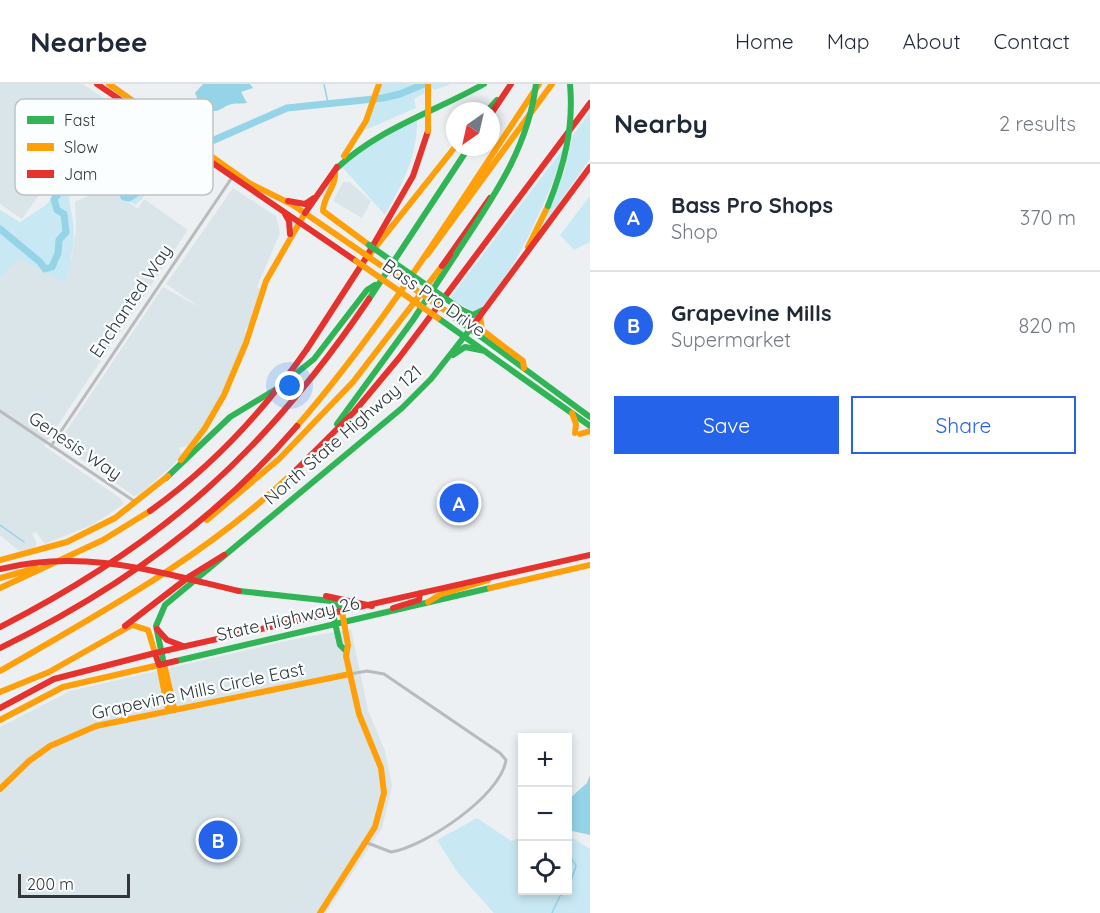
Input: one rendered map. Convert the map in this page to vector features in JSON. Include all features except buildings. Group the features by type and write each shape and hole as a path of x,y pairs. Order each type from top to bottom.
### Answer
{"main road":[{"path":"97,84 125,99"},
{"path":"109,84 121,96"},
{"path":"166,478 201,435 221,403 234,376 266,278 290,236 336,170 370,113 379,84"},
{"path":"0,588 103,540 150,511 218,459 261,410 307,349 364,261 413,176 428,131 428,84"},
{"path":"484,84 376,135 355,150 336,170 336,179 323,204 323,211 462,310 473,315 486,308"},
{"path":"313,452 370,381 500,186 524,141 532,116 537,84"},
{"path":"0,648 108,590 191,529 238,487 311,410 412,270 537,84"},
{"path":"412,270 426,257 552,84"},
{"path":"524,256 548,206 563,167 572,128 570,84"},
{"path":"495,102 510,86"},
{"path":"499,102 510,86"},
{"path":"1,670 111,608 180,564 237,522 294,472 354,412 399,358 582,116 590,101"},
{"path":"364,261 448,156"},
{"path":"0,627 72,589 126,555 215,483 285,412 316,374 463,156"},
{"path":"213,160 234,175"},
{"path":"524,256 565,204 590,166"},
{"name":"Bass Pro Drive","path":"234,175 260,197 300,222 590,426"},
{"name":"Bass Pro Drive","path":"234,175 288,201 471,328 590,417"},
{"path":"288,201 305,204 317,196"},
{"path":"283,212 289,221 290,236"},
{"path":"191,529 210,519 236,498 317,422 381,348 454,253"},
{"name":"North State Highway 121","path":"224,555 402,408 447,360 524,256"},
{"path":"0,560 67,542 115,518 166,478 230,417 299,373 319,352 367,290 378,284"},
{"path":"480,316 482,330 523,361 524,368"},
{"path":"447,360 465,347 485,351"},
{"path":"572,413 577,433 590,431"},
{"path":"171,709 158,652 157,615 165,604 224,555"},
{"path":"0,692 49,672 120,630 190,576 224,555"},
{"name":"State Highway 26","path":"0,708 54,679 158,652 372,606 590,555"},
{"path":"0,569 24,561 82,558 239,591 332,601 338,604 342,612 348,645 345,650"},
{"path":"0,578 54,564"},
{"name":"State Highway 26","path":"0,720 69,684 590,565"},
{"path":"427,603 434,596 479,586 492,578"},
{"path":"387,612 419,600 420,594"},
{"path":"296,598 333,597 372,606"},
{"path":"320,913 379,818 384,785 375,750 359,714 345,650 340,645 333,614"},
{"path":"120,630 132,625 145,628 158,652"},
{"path":"156,628 167,640 185,646"},
{"name":"Grapevine Mills Circle East","path":"0,789 32,759 66,736 98,725 350,674"}],"street":[{"name":"Enchanted Way","path":"51,446 234,175"},
{"name":"Genesis Way","path":"0,411 136,502"},
{"path":"350,674 367,671 384,674 500,753 506,760 504,769 487,792 467,812 426,839 391,852 365,842"}],"shaded area":[{"path":"0,84 83,84 105,99 15,99 15,195 39,195 22,219 0,204"},
{"path":"382,84 451,84 434,90 432,87 424,89 425,93 414,99 416,108 365,130"},
{"path":"590,112 590,159 540,230 564,172 573,135"},
{"path":"417,120 412,158 385,215 343,168 368,144"},
{"path":"566,145 541,210 515,262 500,285 487,302 474,312 450,298"},
{"path":"343,182 350,182 371,201 362,218 333,201"},
{"path":"233,188 276,216 280,233 257,287 260,288 251,322 245,330 247,337 234,373 216,404 216,409 191,445 179,448 182,455 172,466 139,495 134,496 58,443 163,287 199,307 166,284"},
{"path":"54,195 70,195 74,237 65,283 20,259 0,278 0,210 20,222 46,205"},
{"path":"89,195 118,195 138,209 144,199 188,230 44,446 120,498 124,504 92,525 45,544 36,532 32,534 37,543 34,548 19,551 0,535 0,278 20,259 71,261 76,229 75,202"},
{"path":"122,195 144,195 135,205"},
{"path":"590,196 590,242 574,250 560,235"},
{"path":"351,629 368,710 385,751 392,786 382,828 326,913 0,913 0,727 70,691 295,639"},
{"path":"477,818 511,841 518,838 518,895 572,895 572,838 590,849 590,913 494,913 458,873 437,840"}],"water":[{"path":"203,84 250,84 253,88 241,92 247,103 228,105 216,111 213,111 213,99 198,99 195,93"},
{"path":"590,775 590,835 572,831 572,796 587,783"}],"waterway":[{"path":"324,84 328,103"},
{"path":"213,140 287,108 383,98 424,84"},
{"path":"0,229 40,262 45,269 52,267 58,253 59,240 66,232 64,214 57,210 54,199 57,195"},
{"path":"123,195 129,198 134,195"},
{"path":"0,525 24,542"},
{"path":"572,859 576,866 572,878"},
{"path":"552,913 561,895"}],"traffic: fast":[{"path":"337,168 389,131 484,84"},
{"path":"456,254 495,194 516,153 532,108 536,84"},
{"path":"548,206 559,176 569,131 570,84"},
{"path":"369,299 463,156"},
{"path":"369,245 462,310"},
{"path":"337,424 413,320 456,254"},
{"path":"166,478 230,417 278,388 314,359 367,290 375,285"},
{"path":"462,310 473,315 483,310"},
{"path":"446,311 590,417"},
{"path":"438,318 590,426"},
{"path":"164,664 156,626 165,605 402,408 431,379 471,328"},
{"path":"453,355 465,347 485,351"},
{"path":"176,661 490,588"},
{"path":"239,591 331,601 338,604 342,612"},
{"path":"333,614 340,645 345,650"}],"traffic: slow":[{"path":"109,84 130,99"},
{"path":"344,156 366,121 379,84"},
{"path":"428,84 428,131"},
{"path":"297,426 362,345 393,302 539,84"},
{"path":"427,255 552,84"},
{"path":"366,259 448,156"},
{"path":"213,158 249,183 293,205 363,253"},
{"path":"335,171 334,181 323,211 369,245"},
{"path":"528,247 548,206"},
{"path":"181,460 205,428 224,395 246,343 266,281 305,213"},
{"path":"363,253 446,311"},
{"path":"356,261 438,318"},
{"path":"207,520 279,459 353,382 442,266"},
{"path":"480,316 482,330 523,361 524,368"},
{"path":"572,413 576,424 575,433"},
{"path":"580,434 590,431"},
{"path":"0,671 192,555 263,500 296,470"},
{"path":"0,560 67,542 115,518 168,476"},
{"path":"0,588 103,540 150,511"},
{"path":"490,588 590,565"},
{"path":"0,578 36,568"},
{"path":"428,602 441,594 488,580"},
{"path":"320,913 375,827 384,793 381,768 359,714 346,656 348,645 342,612"},
{"path":"0,692 49,672 132,625 148,630 155,653"},
{"path":"164,664 174,708"},
{"path":"0,720 63,687 159,665 168,710"},
{"path":"0,789 29,761 50,746 96,726 350,674"}],"traffic: jam":[{"path":"97,84 119,99"},
{"path":"499,102 511,84"},
{"path":"296,470 354,412 399,358 590,103"},
{"path":"307,349 364,261 413,176 428,131"},
{"path":"213,163 356,261"},
{"path":"305,213 337,167"},
{"path":"471,328 590,167"},
{"path":"288,201 305,204 314,198"},
{"path":"442,266 490,198"},
{"path":"285,214 289,221 290,234"},
{"path":"0,627 112,562 161,527 207,488 250,447 291,402 331,353 369,299"},
{"path":"150,511 195,476 236,437 273,395 307,349"},
{"path":"0,648 82,604 160,552 231,493 297,426"},
{"path":"125,626 190,576 224,555"},
{"path":"176,661 159,665 155,653 590,555"},
{"path":"0,569 31,563 91,562 149,570 239,591"},
{"path":"393,608 419,600 420,593"},
{"path":"326,596 372,606"},
{"path":"157,629 167,640 183,646"},
{"path":"0,708 54,679 155,653"}],"place":[{"name":"Bass Pro Shops","path":"459,503"},
{"name":"Grapevine Mills","path":"218,840"}]}
